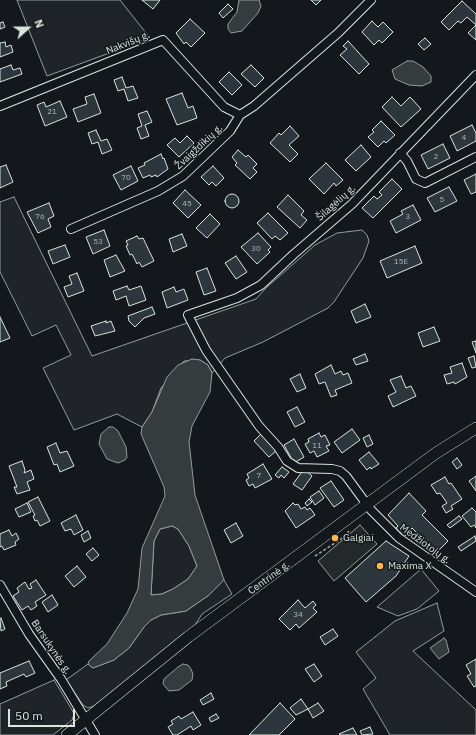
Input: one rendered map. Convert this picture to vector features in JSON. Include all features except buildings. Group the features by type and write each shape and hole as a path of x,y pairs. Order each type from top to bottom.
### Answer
{"main road":[{"name":"Centrinė g.","path":"67,735 188,637 436,453 476,428"}],"street":[{"name":"Žvaigždikių g.","path":"71,229 171,185 183,176 230,131 240,115 259,102 338,33 371,0"},
{"name":"Nakvišų g.","path":"0,106 163,40 224,107 240,115"},
{"name":"Šilagėlių g.","path":"188,316 237,298 261,285 294,254 352,204 476,75"},
{"path":"400,153 407,161 416,179 424,183 476,157"},
{"name":"Medžiotojų g.","path":"188,316 206,350 259,426 278,447 287,461 298,468 332,469 340,471 346,476 367,505 399,538 476,592"},
{"name":"Barsukynės g.","path":"0,585 29,634 61,679 95,735"}],"shaded area":[{"path":"17,0 120,0 150,38 47,76"},
{"path":"239,0 259,0 261,6 258,13 242,31 231,33 228,29 228,24 237,12"},
{"path":"407,61 413,61 423,67 431,76 431,82 422,86 409,85 395,79 392,70"},
{"path":"14,197 92,356 256,299 267,287 315,245 337,233 362,230 367,235 369,241 363,258 334,302 328,308 263,342 225,358 212,373 208,365 200,360 184,361 161,388 152,412 142,427 117,414 74,430 43,368 71,355 56,325 32,336 0,272 0,202"},
{"path":"192,359 200,360 208,365 212,373 210,392 192,426 189,442 195,495 224,580 209,595 186,611 161,615 151,620 129,648 114,660 93,668 88,664 89,661 107,644 127,613 138,589 142,548 165,496 164,487 141,434 142,427 152,412 167,377 178,365","holes":["172,526 178,529 189,546 197,566 188,579 173,589 162,594 151,595 154,541 160,529"]},
{"path":"109,427 113,427 118,431 126,447 127,457 125,460 118,463 107,459 99,444 101,434"},
{"path":"360,525 377,544 334,581 318,561"},
{"path":"172,526 178,529 189,546 197,566 188,579 173,589 162,594 151,595 154,541 160,529"},
{"path":"421,569 439,591 417,609 398,616 377,607"},
{"path":"224,580 232,594 202,614 195,625 94,706 88,708 83,705 66,680 88,664 93,668 114,660 129,648 151,620 161,615 186,611 209,595"},
{"path":"437,603 444,631 413,651 476,710 476,735 390,735 363,689 376,678 356,652 395,621"},
{"path":"444,638 446,640 449,652 439,659 430,648"},
{"path":"183,664 188,665 191,669 193,674 192,680 179,690 169,691 163,684 164,679"},
{"path":"54,680 74,714 72,720 53,735 0,735 0,704"}],"place":[{"name":"Galgiai","path":"335,538"},
{"name":"Maxima X","path":"380,566"}]}
